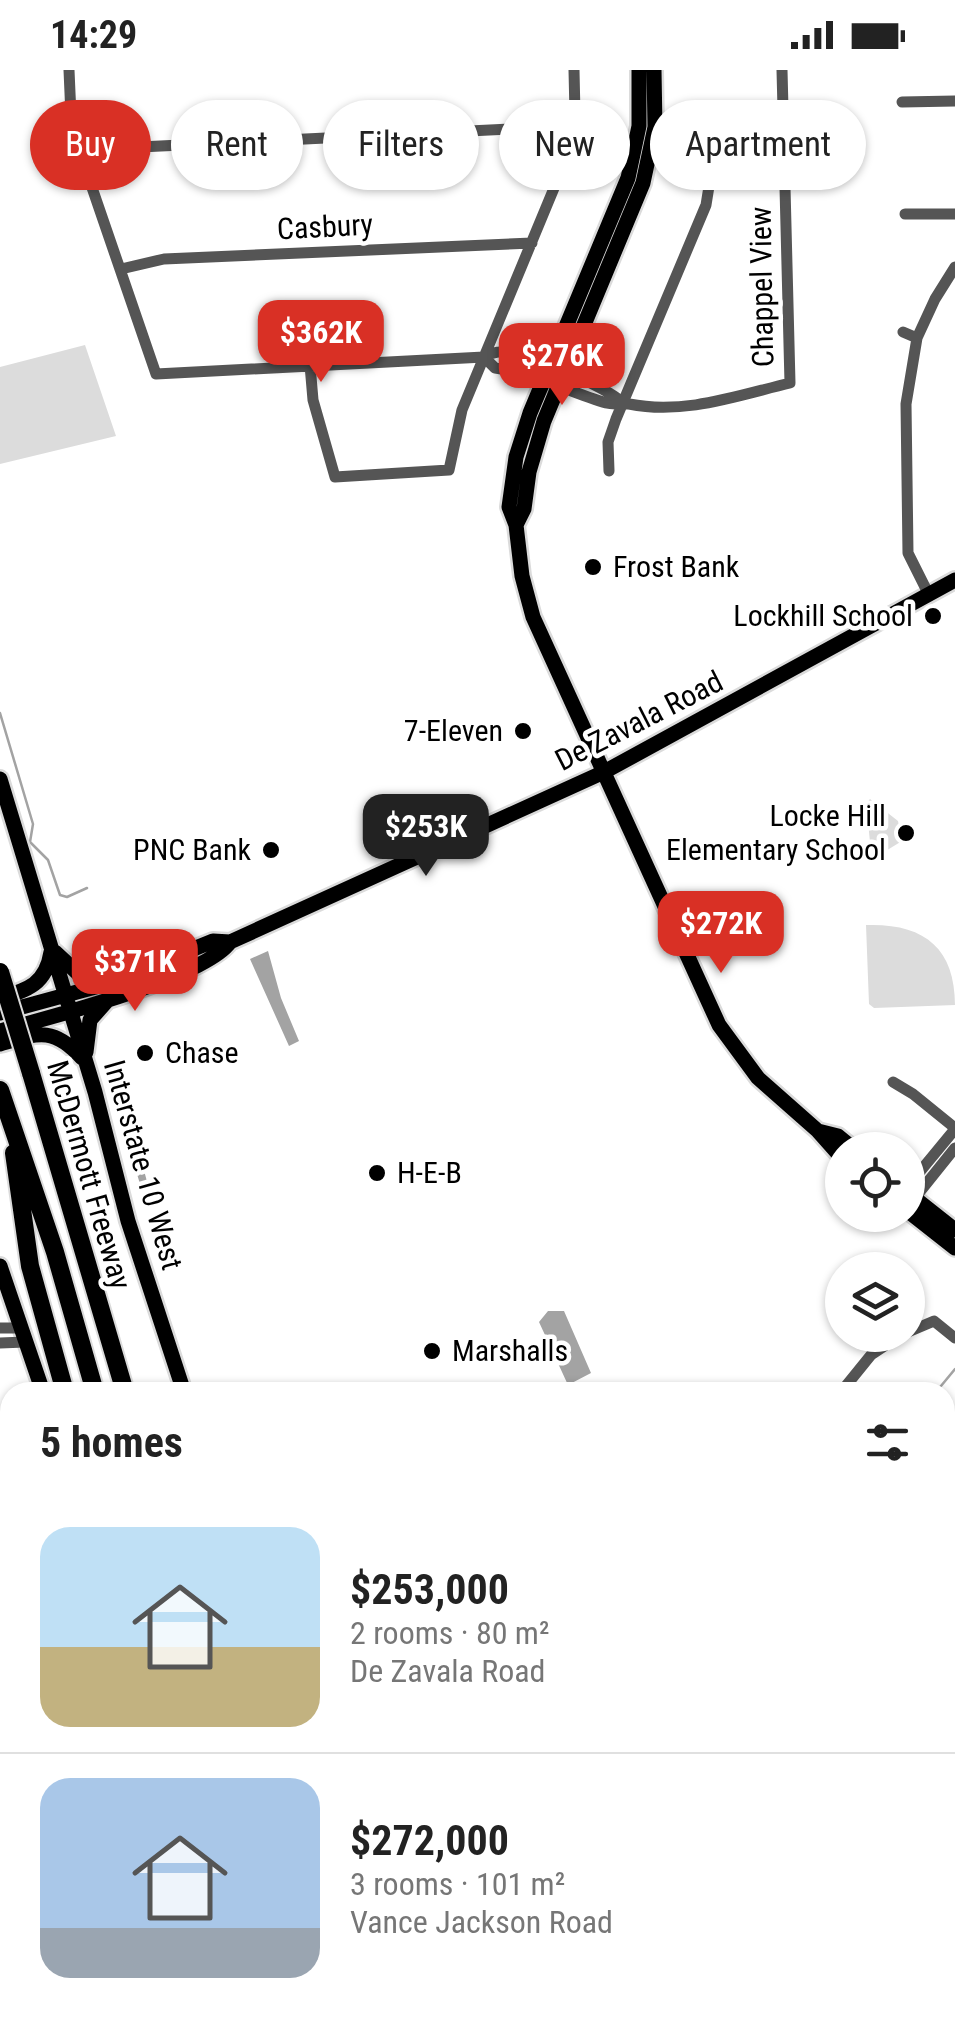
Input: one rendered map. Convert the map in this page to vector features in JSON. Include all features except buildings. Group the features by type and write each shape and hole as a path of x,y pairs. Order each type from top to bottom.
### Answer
{"highway":[{"name":"McDermott Freeway","path":"0,972 122,1382"},
{"name":"McDermott Freeway","path":"0,1090 55,1252 93,1382"},
{"path":"10,1122 30,1266 61,1382"},
{"path":"99,1310 131,1382"}],"main road":[{"path":"554,376 628,178 639,126 638,70"},
{"path":"654,70 655,127 644,182 516,458 509,507 516,525 522,576 533,617 718,1024 758,1078 825,1138"},
{"name":"De Zavala Road","path":"0,1014 110,991 213,941 230,942 604,772 955,580"},
{"name":"Interstate 10 West","path":"0,780 52,948 128,1221 181,1382"},
{"path":"0,998 27,990 42,979 52,948 83,978 110,991 90,1020 85,1062"},
{"name":"De Zavala Road","path":"0,1031 67,1003"},
{"path":"0,1044 50,1034 61,1038 85,1062"},
{"path":"818,1130 825,1132"},
{"path":"925,1210 955,1230"},
{"path":"925,1216 955,1248"},
{"path":"0,1266 39,1382"}],"street":[{"path":"69,70 71,100"},
{"path":"573,100 574,70"},
{"name":"Chappel View","path":"782,70 783,100"},
{"path":"902,102 955,100"},
{"path":"151,147 499,130"},
{"path":"93,190 156,374 484,357 500,352 597,392 612,392 623,403"},
{"path":"310,365 313,400 335,477 449,470 462,410 554,190"},
{"path":"609,471 608,442 709,190"},
{"name":"Chappel View","path":"623,403 686,408 790,383 785,190"},
{"path":"905,214 955,214"},
{"name":"Casbury","path":"121,269 164,259 532,243"},
{"path":"929,595 908,553 906,404 918,338 934,299 955,267"},
{"path":"903,332 918,338"},
{"path":"510,370 514,355"},
{"path":"484,357 495,368 554,376"},
{"path":"893,1082 955,1128 925,1174"},
{"path":"925,1181 955,1148"},
{"path":"925,1325 934,1321 955,1338"},
{"path":"0,1328 23,1335"},
{"path":"0,1343 23,1335"},
{"path":"849,1382 876,1352"}],"shaded area":[{"path":"85,345 116,436 0,464 0,367"},
{"path":"870,799 898,821 902,841 884,852 870,842 868,822 859,812"},
{"path":"866,925 904,929 932,942 949,968 955,1005 874,1008 869,1004"},
{"path":"268,951 281,998 299,1041 289,1046 250,959"},
{"path":"134,1116 146,1159 142,1163 149,1189 142,1191 121,1119"},
{"path":"548,1311 564,1311 591,1373 567,1382 539,1322"}],"waterway":[{"path":"0,713 33,824 30,842 48,860 60,895 67,897 87,888"},
{"path":"944,1382 955,1369"}],"place":[{"name":"Frost Bank","path":"593,567"},
{"name":"Lockhill School","path":"933,616"},
{"name":"7-Eleven","path":"523,731"},
{"name":"Locke Hill Elementary School","path":"906,833"},
{"name":"PNC Bank","path":"271,850"},
{"name":"Chase","path":"145,1053"},
{"name":"H-E-B","path":"377,1173"},
{"name":"Marshalls","path":"432,1351"}]}
